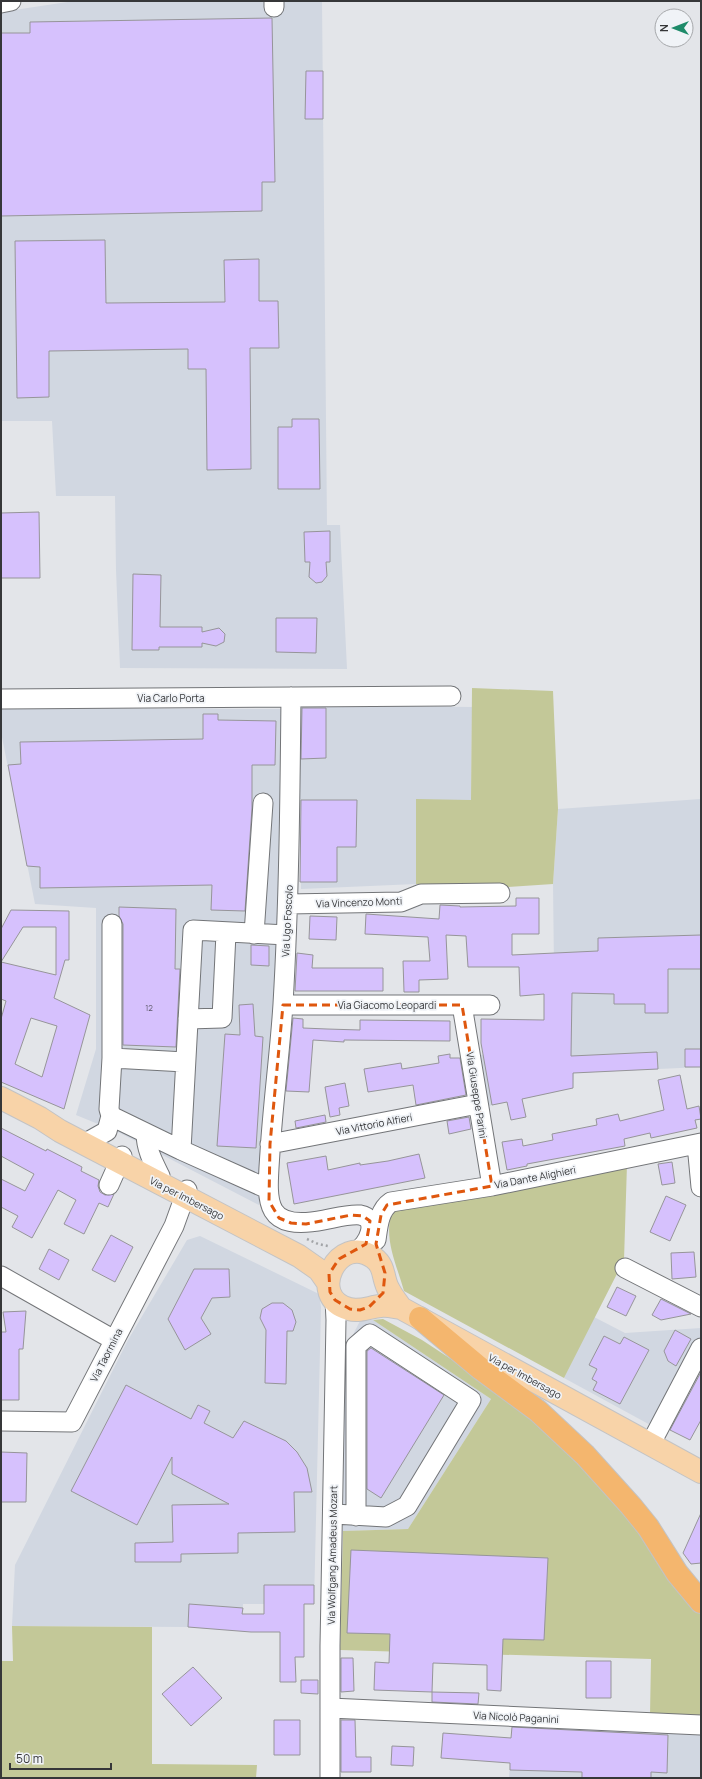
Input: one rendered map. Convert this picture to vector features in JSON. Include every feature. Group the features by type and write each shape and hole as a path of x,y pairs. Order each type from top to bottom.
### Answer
{"highway":[{"path":"420,1318 481,1369 538,1411 585,1455 648,1527 677,1574 701,1602"}],"main road":[{"name":"Via per Imbersago","path":"1,1098 40,1118 60,1131 160,1176 204,1207 299,1256 319,1270 341,1306 350,1309 365,1309 381,1306 401,1308 701,1472"},
{"name":"Via per Imbersago","path":"40,1118 61,1124 91,1140 120,1159 302,1250 324,1258 364,1253 373,1257 401,1308"},
{"path":"331,1291 333,1265 347,1255"},
{"path":"365,1309 378,1301 383,1293 383,1274"}],"street":[{"path":"1,3 11,1"},
{"name":"Via Carlo Porta","path":"1,699 451,696"},
{"name":"Via Ugo Foscolo","path":"270,1144 283,1005 288,904 291,697"},
{"path":"254,934 263,803"},
{"name":"Via Vincenzo Monti","path":"288,904 401,902 421,894 500,893"},
{"path":"91,1140 107,1131 111,1116 109,1109 112,1058 112,924"},
{"path":"180,1150 193,930 226,933 286,935"},
{"path":"188,1019 222,1018 226,933"},
{"name":"Via Giacomo Leopardi","path":"283,1005 490,1005"},
{"name":"Via Giuseppe Parini","path":"462,1005 492,1186"},
{"path":"112,1058 185,1062"},
{"name":"Via Vittorio Alfieri","path":"270,1144 478,1104"},
{"path":"111,1116 199,1159 268,1190"},
{"path":"146,1133 146,1143 160,1176"},
{"path":"270,1144 269,1201 275,1213 284,1221 287,1214"},
{"path":"699,1144 701,1187"},
{"name":"Via Dante Alighieri","path":"383,1274 376,1244 379,1222 384,1209 391,1202 492,1186 699,1144"},
{"path":"109,1185 120,1159"},
{"name":"Via Taormina","path":"1,1421 72,1422 174,1226 186,1193"},
{"name":"Via Taormina","path":"174,1226 194,1210 204,1207"},
{"path":"287,1214 295,1218 303,1218 362,1207 368,1208 375,1212 379,1222"},
{"path":"287,1214 306,1224 351,1215 363,1216 370,1222 369,1238 362,1249 347,1255"},
{"path":"625,1268 701,1307"},
{"path":"1,1276 114,1340"},
{"name":"Via Wolfgang Amadeus Mozart","path":"330,1778 330,1646 334,1514 336,1332 331,1291"},
{"path":"336,1332 341,1323 349,1316 365,1309"},
{"path":"334,1514 356,1516 386,1517 408,1506 471,1400 370,1334 356,1346 356,1516"},
{"path":"650,1445 701,1348"},
{"name":"Via Nicolò Paganini","path":"330,1708 701,1725"}],"highlighted area":[{"path":"283,1005 462,1005 492,1186 387,1205 381,1215 376,1244 385,1273 383,1293 369,1307 360,1310 350,1309 335,1300 330,1292 329,1274 339,1259 366,1244 370,1221 363,1216 351,1215 306,1224 291,1223 279,1218 269,1201 270,1144"}],"shaded area":[{"path":"74,1 322,1 327,525 340,525 347,669 120,668 115,496 56,496 52,421 1,421 1,12"},
{"path":"299,705 472,707 471,800 416,800 416,884 301,889"},
{"path":"1,708 281,709 279,925 259,1205 120,1133 76,1115 96,1049 96,908 35,904 1,732"},
{"path":"701,799 701,1067 574,1073 573,1088 484,1107 476,1055 555,1052 553,884 558,809"},
{"path":"200,1236 319,1294 321,1307 314,1604 243,1604 241,1631 188,1627 12,1626 15,1565 128,1340 187,1240"},
{"path":"594,1317 625,1333 701,1328 701,1337 654,1427 564,1378"},
{"path":"373,1320 491,1399 408,1529 343,1531 344,1352 360,1321"},
{"path":"512,1727 701,1734 701,1778 509,1778"}],"green space":[{"path":"472,688 553,691 558,809 553,884 508,887 416,884 416,799 471,800"},
{"path":"627,1164 624,1260 564,1378 404,1291 394,1260 390,1239 390,1218 394,1208"},
{"path":"383,1319 422,1340 495,1388 533,1419 614,1496 701,1612 701,1715 650,1715 651,1659 340,1650 343,1531 408,1529 491,1399 373,1320"},
{"path":"12,1626 152,1627 152,1764 257,1765 256,1778 1,1778 1,1661 13,1661"}],"building":[{"path":"272,18 275,182 262,182 262,211 1,216 1,33 30,33 30,22"},
{"path":"306,71 323,71 323,119 305,119"},
{"path":"105,240 106,303 225,302 224,260 259,259 259,301 278,301 279,348 250,348 251,469 207,470 206,369 188,369 188,349 49,351 49,397 17,398 15,241"},
{"path":"292,419 319,419 320,489 278,489 278,427 292,427"},
{"path":"39,512 40,578 1,578 1,513"},
{"path":"330,531 330,562 326,562 327,576 322,582 316,583 309,577 310,562 305,562 304,532"},
{"path":"133,574 161,575 160,627 202,627 202,632 219,628 225,634 224,642 216,646 202,643 202,647 159,647 159,650 132,650"},
{"path":"276,618 317,618 316,653 276,652"},
{"path":"302,708 326,708 326,758 301,759"},
{"path":"203,714 218,714 218,720 276,721 275,765 252,765 252,808 245,911 211,910 212,885 40,888 40,867 27,866 8,765 21,764 20,742 203,739"},
{"path":"301,800 357,800 356,847 337,847 337,882 300,882"},
{"path":"516,898 539,898 539,934 512,934 512,955 598,951 598,938 701,935 701,969 668,969 668,1013 645,1013 645,1004 614,1004 614,994 572,993 571,1056 657,1052 658,1069 573,1073 573,1088 522,1099 526,1117 511,1120 507,1102 492,1105 481,1043 481,1019 544,1020 544,994 520,996 519,967 468,967 466,936 446,935 448,979 419,980 419,992 404,992 403,961 430,961 428,937 365,934 366,914 439,919 440,905 460,907 516,906"},
{"path":"119,907 176,909 175,969 180,969 176,1047 123,1045 123,924 119,916"},
{"path":"11,910 69,911 69,960 65,960 54,998 90,1015 64,1109 1,1082 1,1019 6,1001 1,999 1,962 1,929","holes":["23,927 56,927 56,975 1,962","31,1018 57,1026 42,1077 15,1064"]},
{"path":"310,916 337,917 336,940 309,939"},
{"path":"251,945 269,946 269,966 251,965"},
{"path":"297,953 313,955 312,968 383,968 383,991 295,991"},
{"path":"253,1004 255,1036 263,1037 256,1148 217,1146 225,1034 240,1035 239,1005"},
{"path":"293,1018 303,1019 303,1028 360,1030 360,1020 450,1021 450,1041 344,1040 344,1042 313,1040 309,1092 286,1091"},
{"path":"685,1049 701,1049 701,1067 685,1067"},
{"path":"450,1054 450,1058 460,1058 466,1095 416,1105 413,1085 368,1092 364,1069 401,1063 402,1069 439,1063 438,1056"},
{"path":"680,1075 687,1109 699,1106 701,1119 695,1120 697,1128 651,1138 650,1133 624,1139 625,1146 527,1164 527,1166 507,1170 502,1142 522,1139 523,1146 553,1140 552,1134 597,1125 596,1119 618,1114 620,1121 664,1110 658,1080"},
{"path":"345,1083 349,1106 339,1108 340,1115 330,1117 325,1087"},
{"path":"325,1115 326,1122 296,1128 295,1121"},
{"path":"469,1117 471,1129 449,1134 447,1121"},
{"path":"1,1128 46,1151 47,1149 82,1167 81,1171 99,1180 98,1186 100,1192 105,1195 114,1194 108,1207 99,1203 84,1234 64,1224 76,1200 58,1190 32,1238 12,1227 18,1216 1,1207 1,1179 25,1191 34,1174 1,1156"},
{"path":"419,1154 425,1178 294,1204 287,1163 326,1156 328,1170 360,1163 360,1165 388,1161"},
{"path":"672,1162 675,1183 662,1185 658,1164"},
{"path":"666,1196 686,1205 670,1241 650,1232"},
{"path":"111,1235 133,1247 115,1282 92,1270"},
{"path":"49,1249 69,1260 59,1280 39,1269"},
{"path":"694,1252 696,1277 672,1279 671,1253"},
{"path":"194,1269 229,1269 230,1297 212,1298 201,1318 211,1334 185,1350 168,1319"},
{"path":"617,1287 636,1296 626,1316 607,1307"},
{"path":"661,1299 691,1314 661,1320 652,1315"},
{"path":"272,1303 283,1303 292,1310 296,1322 293,1331 287,1331 286,1384 265,1383 266,1330 260,1318 262,1309"},
{"path":"26,1311 23,1349 19,1349 19,1400 1,1400 1,1332 6,1332 3,1312"},
{"path":"675,1330 691,1339 676,1366 668,1361 664,1351"},
{"path":"604,1336 620,1344 624,1337 649,1350 620,1404 593,1390 597,1382 592,1379 597,1369 589,1365"},
{"path":"371,1348 444,1395 381,1498 367,1489 367,1351"},
{"path":"701,1372 701,1420 690,1440 670,1430"},
{"path":"126,1385 191,1419 198,1405 210,1411 204,1423 233,1438 244,1421 286,1441 297,1452 307,1468 312,1492 294,1492 295,1532 238,1533 238,1553 181,1554 181,1562 135,1562 135,1543 173,1542 172,1505 229,1504 172,1474 172,1457 137,1525 71,1491"},
{"path":"1,1452 27,1453 26,1502 1,1502"},
{"path":"701,1513 701,1563 691,1564 683,1553"},
{"path":"351,1550 548,1558 544,1640 503,1639 501,1691 487,1690 487,1665 433,1663 432,1692 374,1690 375,1662 389,1663 390,1634 347,1633"},
{"path":"264,1585 314,1585 314,1604 304,1604 304,1657 295,1657 296,1682 280,1682 280,1632 251,1632 188,1627 189,1604 243,1608 242,1614 264,1614"},
{"path":"341,1658 353,1658 354,1691 341,1692"},
{"path":"586,1661 611,1661 611,1698 586,1698"},
{"path":"193,1667 222,1698 191,1726 162,1694"},
{"path":"301,1680 318,1680 318,1694 301,1693"},
{"path":"432,1692 479,1693 478,1704 432,1702"},
{"path":"274,1720 300,1720 300,1755 274,1755"},
{"path":"341,1720 355,1720 356,1757 371,1757 371,1772 341,1772"},
{"path":"512,1727 668,1735 667,1773 651,1772 651,1778 582,1778 582,1772 510,1770 510,1763 441,1758 443,1733 511,1738"},
{"path":"392,1746 414,1747 413,1766 391,1765"}]}
